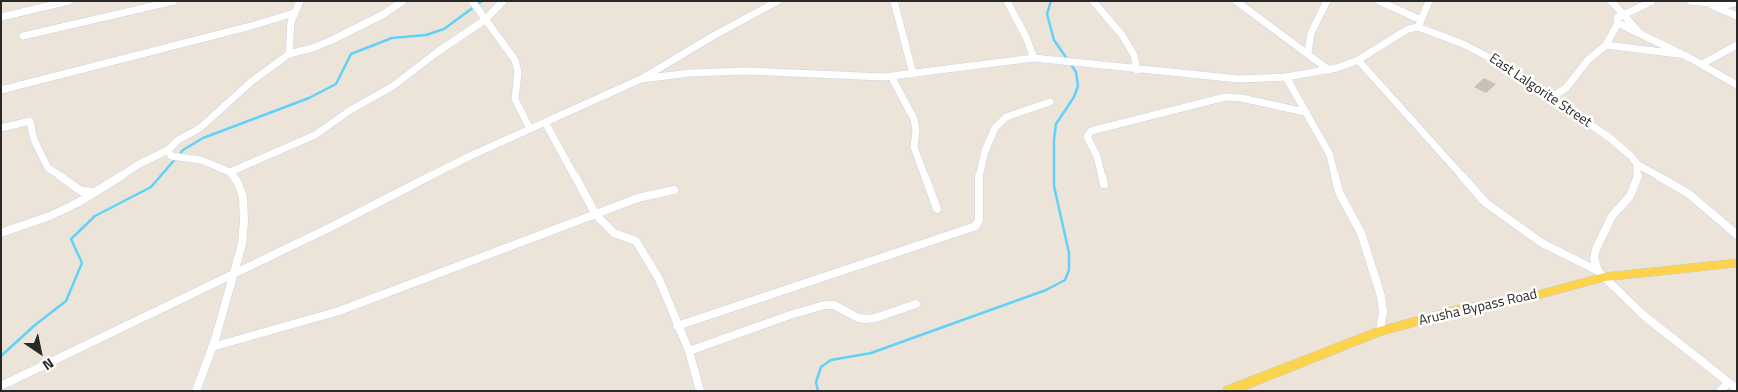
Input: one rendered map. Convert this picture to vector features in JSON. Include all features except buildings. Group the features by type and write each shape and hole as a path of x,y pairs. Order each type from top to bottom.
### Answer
{"main road":[{"name":"Arusha Bypass Road","path":"1228,391 1380,331 1459,310 1523,299 1601,274 1737,263"}],"street":[{"path":"1,17 69,1"},
{"path":"23,36 174,1"},
{"path":"288,54 290,22 300,1"},
{"path":"1,232 50,216 97,191 139,164 168,150 178,140 200,128 259,75 288,54 313,48 334,39 384,14 403,1"},
{"path":"472,1 515,60 518,72 515,99 530,129"},
{"path":"230,172 315,134 349,111 393,86 436,53 486,19 503,1"},
{"path":"1,386 333,226 448,166 641,79 713,36 778,1"},
{"path":"894,1 913,74"},
{"path":"1007,1 1026,37 1034,58"},
{"path":"1093,1 1126,40 1134,55 1137,70"},
{"path":"1236,1 1329,70"},
{"path":"1308,53 1311,34 1319,14 1327,1"},
{"name":"East Lalgorite Street","path":"1379,1 1420,24 1488,55 1552,97 1623,148 1637,164 1689,194 1737,235"},
{"path":"641,79 747,71 794,72 858,77 891,76 1034,58 1239,79 1286,77 1329,70 1358,60 1408,29 1420,24 1429,1"},
{"path":"1611,1 1642,34"},
{"path":"1552,97 1566,88 1588,60 1606,45 1618,23 1616,19 1652,1"},
{"path":"1690,1 1727,5 1737,2"},
{"path":"1707,3 1737,16"},
{"path":"1722,10 1727,5"},
{"path":"1,90 251,26 294,13"},
{"path":"1618,23 1683,54 1737,85"},
{"path":"1606,45 1683,54"},
{"path":"1702,64 1737,45"},
{"path":"1358,60 1486,204 1542,243 1601,274 1642,314 1737,389"},
{"path":"665,76 668,63"},
{"path":"891,76 914,120 916,131 914,147 936,209"},
{"path":"1286,77 1330,155 1339,192 1361,233 1380,296 1382,312 1380,331"},
{"path":"1104,184 1097,156 1087,136 1091,132 1190,104 1225,97 1241,98 1305,112"},
{"path":"677,326 976,226 980,220 979,172 985,151 995,128 1006,117 1050,102"},
{"path":"1,128 30,121 34,140 48,168 81,191 97,191"},
{"path":"545,122 596,214 614,233 636,241 659,279 689,351 700,391"},
{"path":"168,150 171,156 202,160 230,172 238,183 244,197 242,244 212,347 196,391"},
{"path":"1601,274 1594,258 1596,249 1612,216 1630,196 1638,175 1637,164"},
{"path":"212,347 339,311 638,198 674,190"},
{"path":"689,351 818,307 834,305 858,318 866,319 916,304"},
{"path":"1720,391 1728,383"}],"waterway":[{"path":"1,356 35,325 66,301 82,263 71,239 95,216 151,187 183,150 203,138 309,98 336,84 351,54 392,38 426,35 444,29 482,1"},
{"path":"818,391 816,382 821,367 831,360 871,353 1046,290 1065,280 1069,270 1069,253 1054,186 1054,140 1056,124 1074,97 1078,86 1076,72 1054,40 1047,14 1051,1"}]}
